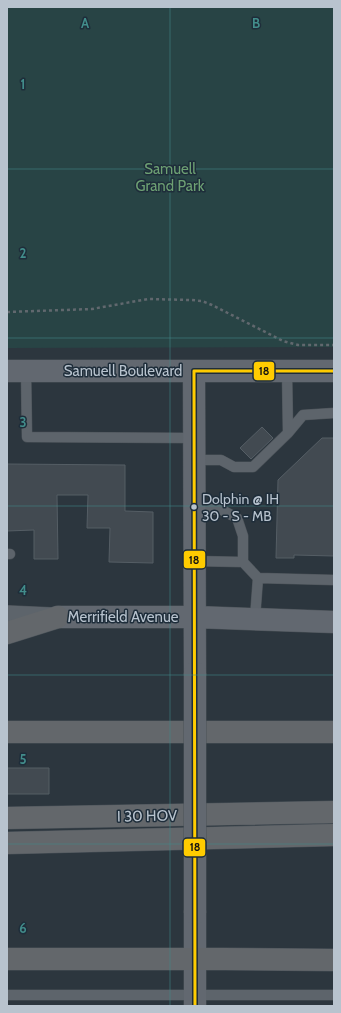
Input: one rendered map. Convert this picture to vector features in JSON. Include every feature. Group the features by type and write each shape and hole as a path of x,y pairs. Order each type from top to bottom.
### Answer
{"highway":[{"path":"7,633 58,617"},
{"path":"7,746 170,731"},
{"path":"7,732 334,732"},
{"name":"I 30 HOV","path":"7,818 334,812"},
{"path":"7,843 334,835"},
{"path":"7,959 334,960"}],"main road":[{"name":"Samuell Boulevard","path":"17,371 334,371"},
{"path":"194,371 195,1001"},
{"name":"Merrifield Avenue","path":"58,617 255,618 334,622"}],"street":[{"name":"Merrifield Avenue","path":"7,615 58,617"}],"lane":[{"path":"17,371 27,437 194,438"},
{"path":"287,371 288,433"},
{"path":"193,460 221,460 234,467 253,467 288,433 303,415 334,413"},
{"path":"194,508 222,510 237,518 243,536 243,562 258,578 334,580"},
{"path":"194,561 243,562"},
{"path":"255,618 258,578"},
{"path":"7,996 195,1001 334,995"}],"path":[{"path":"7,312 92,309 148,299 202,301 291,344 334,344"}],"green space":[{"name":"Samuell Grand Park","path":"7,7 334,7 334,347 7,348"}],"building":[{"path":"262,427 273,438 251,459 240,448"},
{"path":"322,438 334,438 334,556 294,555 294,558 276,558 278,480"},
{"path":"7,464 125,465 125,511 153,512 153,563 109,562 110,528 87,528 88,495 57,495 58,559 34,559 34,530 7,531"},
{"path":"7,768 49,768 49,794 7,794"}],"transit line":[{"name":"18","path":"194,371 195,1006"},
{"name":"18","path":"194,371 334,371"}],"place":[{"name":"Dolphin @ IH 30 - S - MB","path":"194,507"}]}
